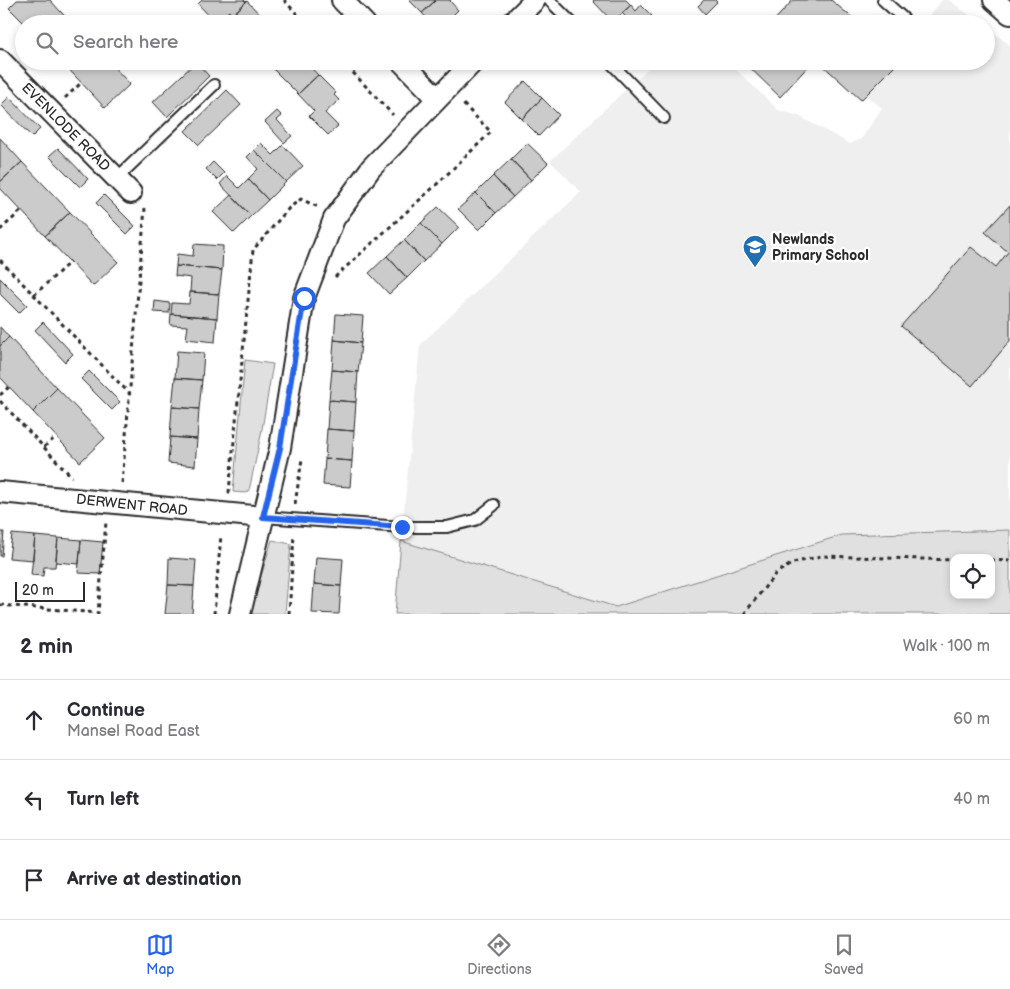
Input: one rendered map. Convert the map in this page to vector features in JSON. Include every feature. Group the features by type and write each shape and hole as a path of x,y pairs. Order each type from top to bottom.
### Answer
{"street":[{"path":"342,0 356,15"},
{"path":"520,15 535,0"},
{"path":"994,0 1010,14"},
{"name":"EVENLODE ROAD","path":"0,60 131,193"},
{"path":"410,70 445,103"},
{"path":"240,614 280,448 304,298 334,219 371,168 445,103 468,70"},
{"name":"DERWENT ROAD","path":"0,492 112,509 263,517"}],"lane":[{"path":"549,0 563,15"},
{"path":"883,0 900,15"},
{"path":"618,70 664,118"},
{"path":"117,178 214,85"},
{"path":"263,517 402,527 447,527 475,520 494,505"}],"path":[{"path":"284,0 298,15"},
{"path":"351,70 395,117"},
{"path":"331,281 436,186 491,132 461,101 445,103"},
{"path":"0,605 98,613 130,394 146,209 131,193"},
{"path":"229,492 253,250 289,208 301,199 321,208"},
{"path":"0,230 22,211"},
{"path":"0,260 130,394"},
{"path":"34,295 70,262"},
{"path":"0,394 9,386"},
{"path":"0,401 74,478"},
{"path":"44,447 56,436"},
{"path":"289,614 294,550 294,519 302,459"},
{"path":"97,521 112,509"},
{"path":"214,614 221,531"},
{"path":"744,614 776,573 793,563 821,556 950,560"},
{"path":"995,560 1010,561"}],"shaded area":[{"path":"942,0 949,0 969,15 930,15"},
{"name":"Newlands Primary School","path":"995,34 1010,45 1010,530 841,535 616,607 401,541 420,345 581,192 550,161 646,70 736,70 778,110 799,116 850,144 862,138 882,108 866,95 886,70 995,70"},
{"path":"245,360 273,364 261,435 249,491 246,493 233,492"},
{"path":"1010,530 1010,614 395,614 401,541 616,607 842,535"},
{"path":"272,540 291,544 285,614 251,614 255,596"}],"building":[{"path":"17,0 50,0 64,15 16,15 9,8"},
{"path":"202,0 244,0 246,2 232,15 229,11 225,15 208,15 198,4"},
{"path":"409,0 436,0 422,13"},
{"path":"436,0 451,0 458,10 453,15 424,15 422,13"},
{"path":"626,0 631,5 620,15 606,15 593,1"},
{"path":"704,0 715,0 717,2 705,14 698,6"},
{"path":"793,0 831,0 849,15 779,15"},
{"path":"247,1 260,15 232,15"},
{"path":"631,5 636,11 641,5 651,15 624,15 622,13"},
{"path":"69,70 117,70 130,84 105,108"},
{"path":"187,70 203,70 209,76 167,117 153,102"},
{"path":"274,70 313,70 318,75 298,94"},
{"path":"752,70 805,70 780,97"},
{"path":"828,70 891,70 861,100"},
{"path":"318,75 336,93 334,95 339,100 325,113 338,126 328,135 309,116 314,111 298,94"},
{"path":"525,81 542,98 522,119 505,102"},
{"path":"227,90 241,105 199,145 185,131"},
{"path":"9,97 40,129 32,137 1,105"},
{"path":"542,98 559,115 539,136 522,119"},
{"path":"277,111 282,116 277,120 292,136 284,143 265,122"},
{"path":"0,138 22,162 0,182"},
{"path":"261,143 273,155 283,145 303,166 286,182 254,150"},
{"path":"527,143 548,163 531,180 511,159"},
{"path":"58,148 88,179 80,187 49,156"},
{"path":"254,150 286,182 268,200 248,179 258,169 247,157"},
{"path":"511,159 531,180 513,197 493,176"},
{"path":"22,162 70,212 45,236 0,188 0,182"},
{"path":"213,162 224,173 217,180 206,169"},
{"path":"227,176 239,188 248,179 268,200 251,216 220,184"},
{"path":"493,176 513,197 496,213 476,193"},
{"path":"476,193 496,213 479,230 458,209"},
{"path":"104,195 135,226 127,234 96,203"},
{"path":"231,195 251,216 234,233 213,212"},
{"path":"1010,205 1010,341 972,386 901,326 971,247 996,267 1008,252 985,232"},
{"path":"438,207 459,227 442,244 421,223"},
{"path":"70,212 118,262 93,286 45,236"},
{"path":"421,223 442,244 424,261 404,240"},
{"path":"404,240 424,261 407,278 387,256"},
{"path":"194,244 223,246 222,270 176,266 177,254 193,256"},
{"path":"387,256 407,278 389,294 369,273"},
{"path":"176,266 222,270 219,294 190,292 191,278 175,276"},
{"path":"0,278 27,305 19,313 0,294"},
{"path":"190,292 219,294 217,318 171,314 172,303 189,304"},
{"path":"155,301 170,303 169,313 154,312"},
{"path":"171,314 217,318 215,342 186,339 188,326 170,325"},
{"path":"336,314 363,316 361,343 334,340"},
{"path":"43,322 73,354 65,362 35,330"},
{"path":"0,327 9,337 0,346"},
{"path":"9,337 57,388 33,412 0,377 0,346"},
{"path":"334,340 361,343 358,372 332,370"},
{"path":"177,351 204,353 202,380 175,378"},
{"path":"332,370 358,372 356,402 329,400"},
{"path":"89,371 120,402 112,410 81,379"},
{"path":"175,378 202,380 199,409 172,407"},
{"path":"57,388 105,438 80,462 33,412"},
{"path":"329,400 356,402 354,431 327,429"},
{"path":"172,407 199,409 197,439 170,437"},
{"path":"327,429 354,431 352,461 325,459"},
{"path":"170,437 197,439 195,466 168,463"},
{"path":"325,459 352,461 350,487 323,485"},
{"path":"0,532 4,532 2,556 0,556"},
{"path":"12,534 35,536 33,560 9,558"},
{"path":"35,536 58,538 55,567 44,567 43,576 31,575"},
{"path":"58,538 81,540 79,564 56,562"},
{"path":"81,540 103,542 100,574 78,573"},
{"path":"316,557 343,559 341,586 314,584"},
{"path":"169,558 196,560 194,586 168,585"},
{"path":"314,584 341,586 339,614 312,613"},
{"path":"168,585 194,586 192,614 165,614"}],"place":[{"name":"Newlands Primary School","path":"755,268"}],"route":[{"path":"304,298 280,448 263,517 402,527"}]}
